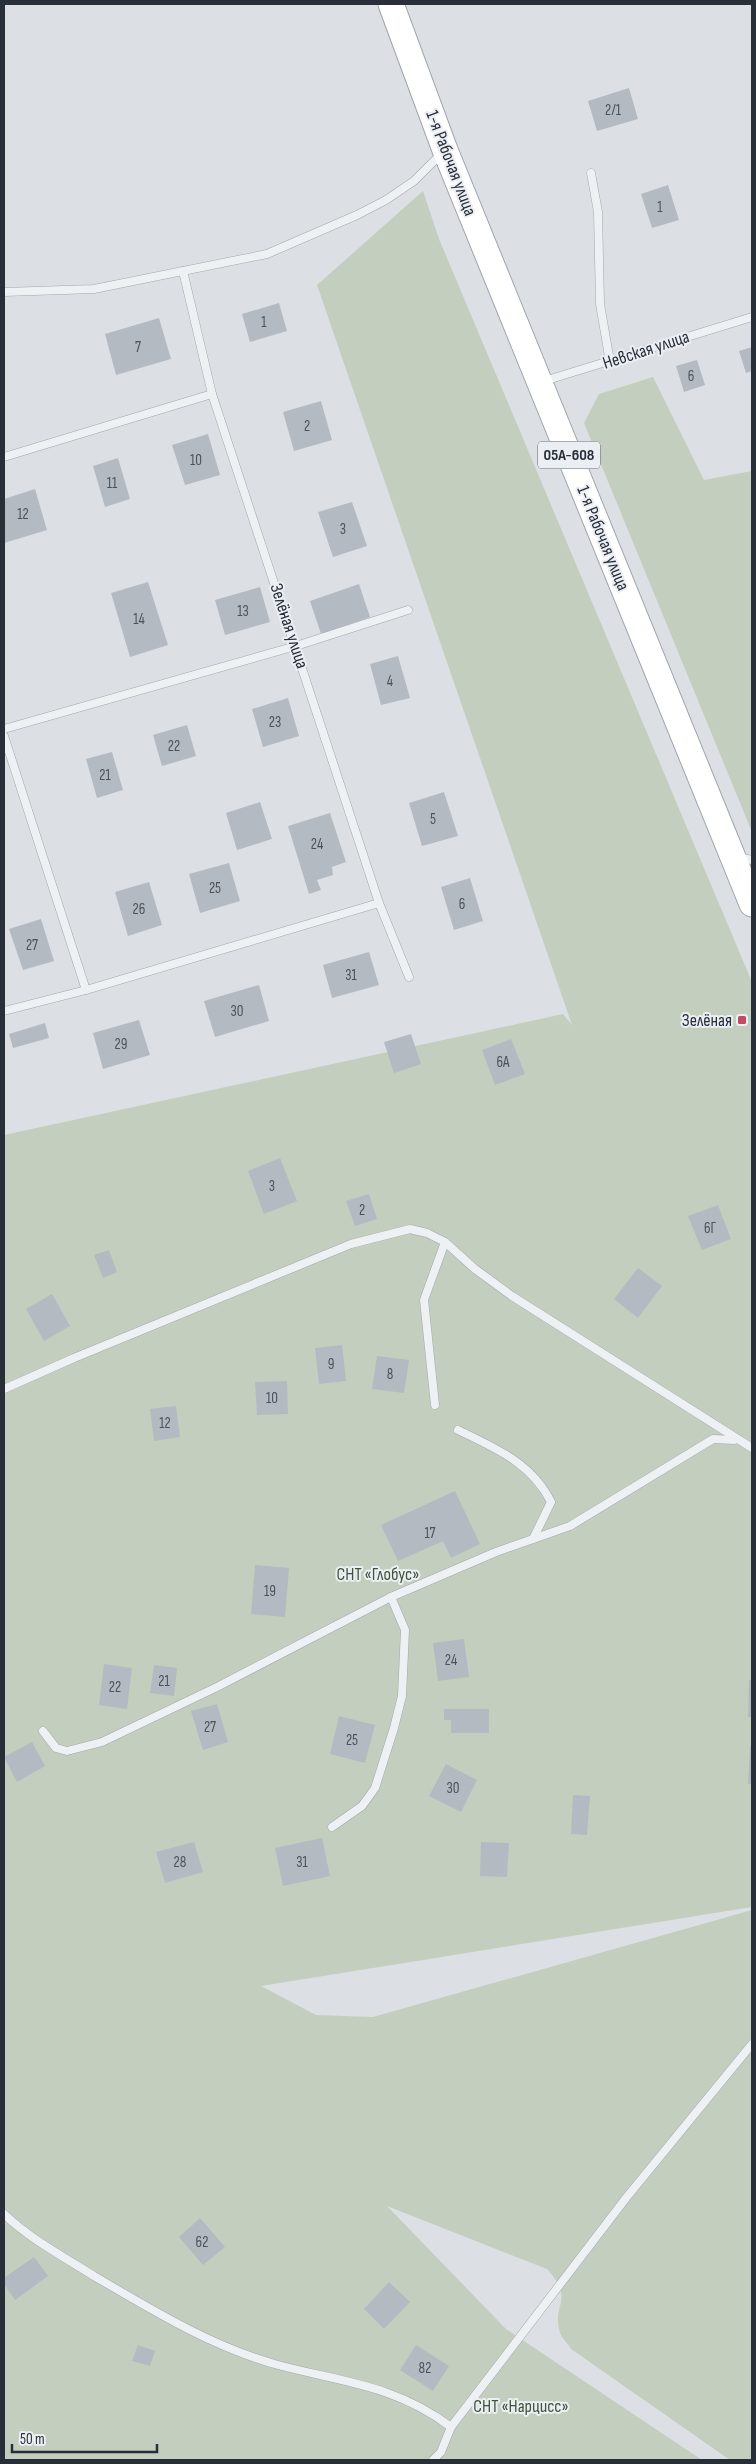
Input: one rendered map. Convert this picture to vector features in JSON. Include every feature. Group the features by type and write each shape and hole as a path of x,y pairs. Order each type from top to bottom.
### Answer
{"main road":[{"name":"1-я Рабочая улица","path":"391,4 445,150 539,383 743,858 752,904"}],"lane":[{"path":"4,292 94,289 268,254 357,215 386,200 414,181 445,150"},
{"path":"591,173 598,212 600,304 610,362"},
{"name":"Зелёная улица","path":"183,271 212,394 379,903 409,977"},
{"name":"Невская улица","path":"539,383 752,317"},
{"path":"4,457 212,394"},
{"path":"4,729 296,646 408,610"},
{"path":"4,736 86,990"},
{"path":"4,1011 86,990 379,903"},
{"path":"4,1389 74,1358 351,1244 410,1229 427,1233 444,1242 475,1269 512,1296 752,1448"},
{"path":"435,1405 424,1300 427,1286 444,1242"},
{"path":"458,1430 511,1456 543,1487 551,1502 534,1539"},
{"path":"43,1731 56,1748 67,1751 102,1742 217,1687 391,1597 496,1552 570,1526 713,1439 738,1440"},
{"path":"332,1828 362,1806 375,1788 394,1728 402,1696 405,1630 391,1597"},
{"path":"432,2460 442,2456 452,2427 626,2198 752,2044"},
{"path":"4,2214 63,2257 208,2340 277,2365 370,2386 433,2413 452,2427"}],"green space":[{"name":"СНТ «Глобус»","path":"423,191 439,239 752,982 752,1907 261,1986 316,2015 373,2017 752,1910 752,2460 730,2460 571,2349 560,2333 558,2323 561,2302 560,2288 547,2269 387,2206 506,2329 702,2460 4,2460 4,1135 563,1014 572,1025 317,285"},
{"path":"653,377 704,480 752,471 752,832 584,423 599,394"}],"building":[{"path":"629,88 638,119 597,131 588,101"},
{"path":"668,185 679,220 652,228 641,194"},
{"path":"279,303 287,331 250,342 242,314"},
{"path":"159,318 171,359 116,375 105,334"},
{"path":"752,347 752,371 746,373 739,351"},
{"path":"697,360 705,385 684,392 676,366"},
{"path":"321,401 332,440 294,451 283,412"},
{"path":"208,434 220,475 185,485 172,445"},
{"path":"118,458 130,499 105,507 93,466"},
{"path":"35,489 47,530 4,543 4,499"},
{"path":"352,502 367,546 333,557 318,512"},
{"path":"148,582 168,645 130,657 111,593"},
{"path":"359,584 370,617 321,634 310,601"},
{"path":"260,587 270,622 225,635 215,600"},
{"path":"398,656 410,698 381,705 370,664"},
{"path":"288,698 299,736 263,747 252,709"},
{"path":"187,725 196,756 162,766 153,735"},
{"path":"112,752 123,790 97,798 86,759"},
{"path":"444,792 458,836 422,846 409,803"},
{"path":"260,802 272,839 237,850 226,813"},
{"path":"330,813 346,862 332,867 333,875 317,880 321,890 309,894 288,826"},
{"path":"229,863 240,901 200,913 189,874"},
{"path":"470,878 483,921 454,930 441,887"},
{"path":"149,882 162,925 128,936 115,892"},
{"path":"41,919 54,961 23,970 9,929"},
{"path":"369,952 379,985 332,998 323,965"},
{"path":"259,985 269,1021 215,1037 204,1001"},
{"path":"139,1020 150,1055 103,1069 93,1033"},
{"path":"45,1023 49,1038 13,1048 9,1034"},
{"path":"411,1034 421,1064 394,1073 384,1042"},
{"path":"511,1039 525,1074 495,1085 482,1050"},
{"path":"280,1158 297,1201 264,1214 248,1171"},
{"path":"369,1194 377,1219 355,1226 346,1201"},
{"path":"718,1205 731,1239 702,1250 688,1216"},
{"path":"109,1250 117,1272 103,1278 94,1255"},
{"path":"638,1268 662,1286 638,1318 614,1299"},
{"path":"52,1294 70,1326 44,1341 26,1309"},
{"path":"342,1345 346,1381 319,1384 315,1348"},
{"path":"377,1356 409,1360 404,1393 372,1389"},
{"path":"287,1381 288,1414 257,1415 255,1382"},
{"path":"176,1406 180,1437 154,1441 150,1409"},
{"path":"455,1491 480,1544 451,1558 443,1541 398,1561 381,1525"},
{"path":"255,1565 289,1568 285,1617 251,1614"},
{"path":"464,1639 469,1677 438,1681 433,1643"},
{"path":"104,1664 132,1668 127,1709 99,1705"},
{"path":"154,1665 177,1668 174,1696 150,1693"},
{"path":"749,1680 752,1680 752,1717 748,1717"},
{"path":"217,1704 228,1742 203,1750 191,1711"},
{"path":"444,1709 489,1709 489,1733 451,1733 451,1720 444,1720"},
{"path":"339,1716 375,1725 365,1763 330,1754"},
{"path":"32,1742 45,1766 17,1782 4,1757"},
{"path":"750,1747 752,1747 752,1784 748,1784"},
{"path":"446,1764 477,1780 461,1812 429,1796"},
{"path":"573,1795 590,1796 587,1835 571,1834"},
{"path":"322,1838 330,1876 283,1886 275,1848"},
{"path":"194,1842 203,1872 165,1883 156,1852"},
{"path":"481,1842 509,1843 507,1877 480,1876"},
{"path":"200,2218 225,2247 203,2265 179,2237"},
{"path":"34,2257 48,2276 15,2300 4,2284 4,2278"},
{"path":"389,2282 410,2302 384,2329 364,2309"},
{"path":"138,2345 155,2351 150,2366 132,2361"},
{"path":"416,2345 449,2366 433,2391 400,2370"}],"place":[{"name":"Зелёная","path":"742,1020"}],"park label":[{"name":"СНТ «Нарцисс»","path":"521,2406"}]}
